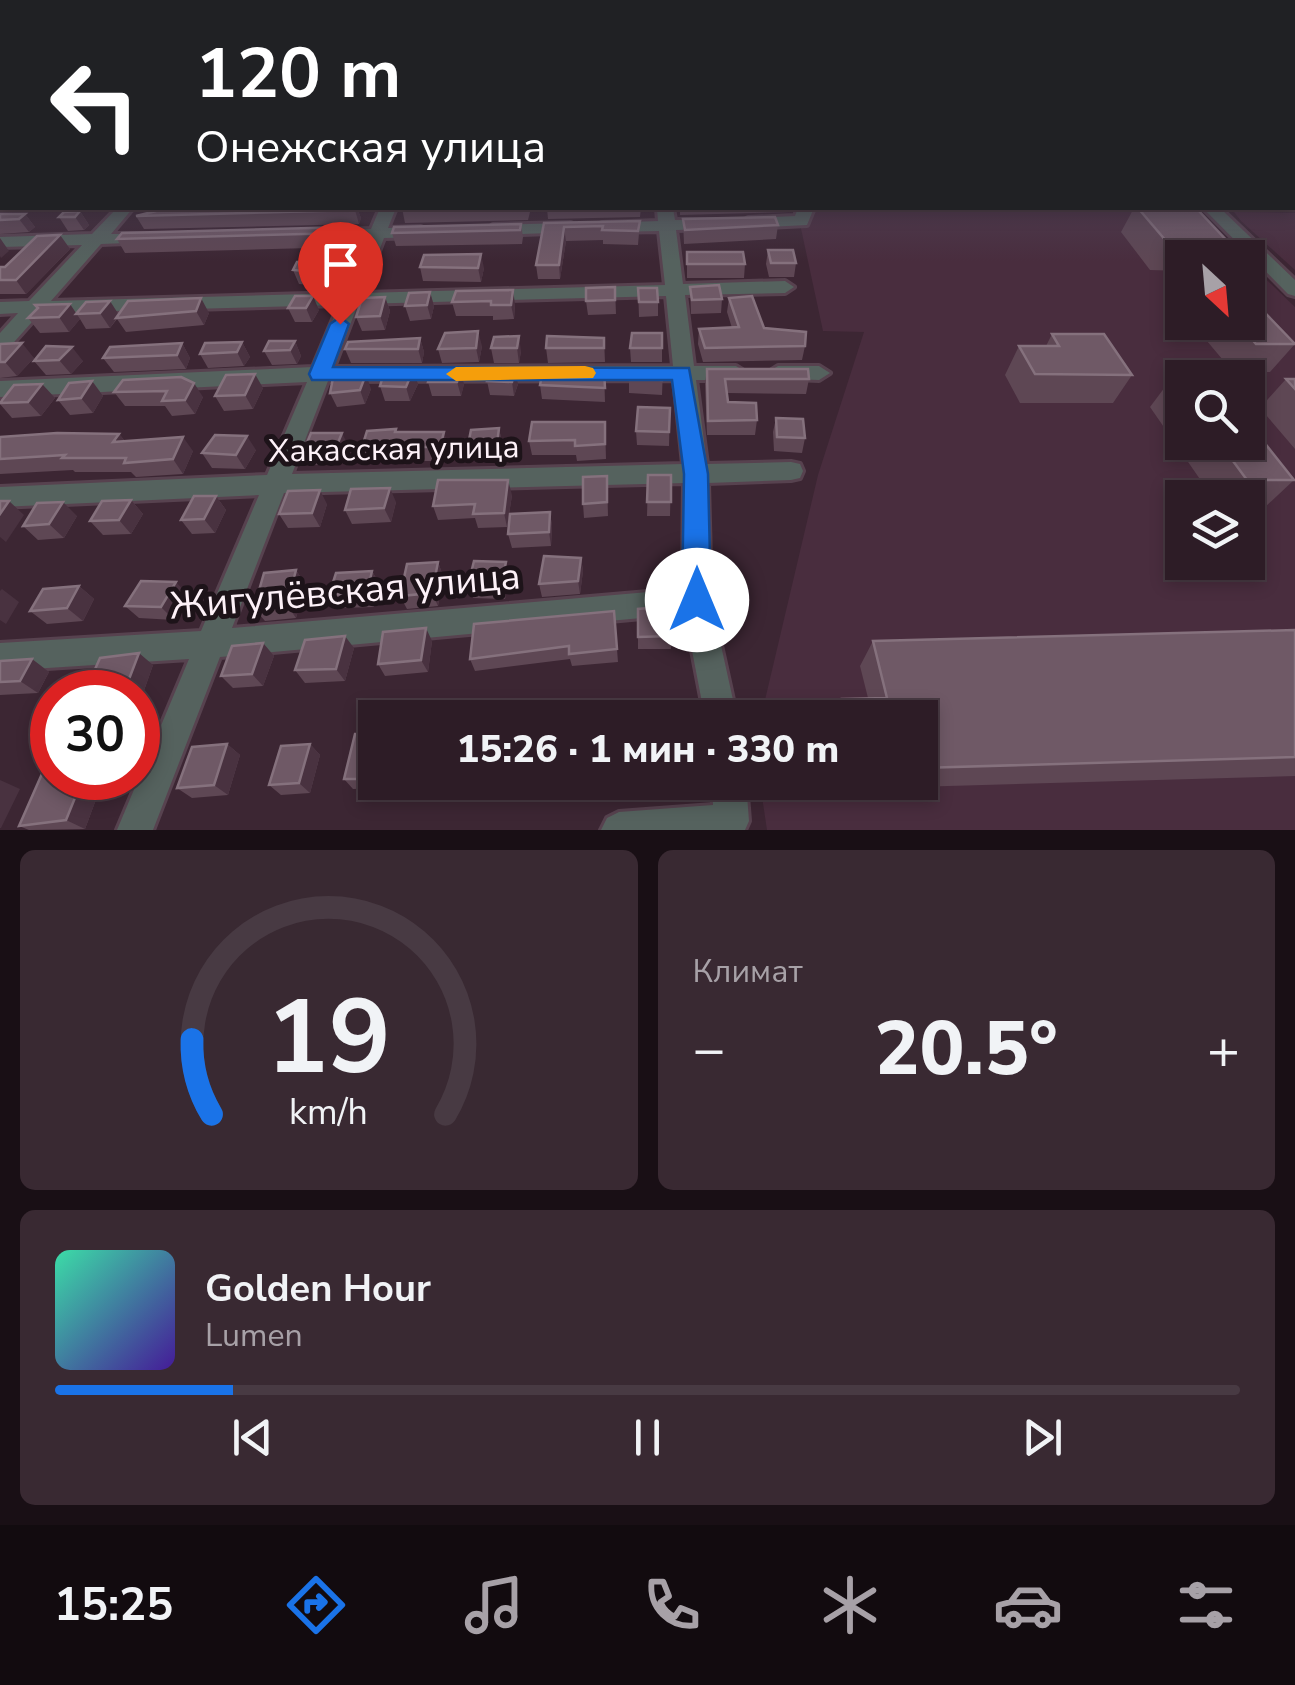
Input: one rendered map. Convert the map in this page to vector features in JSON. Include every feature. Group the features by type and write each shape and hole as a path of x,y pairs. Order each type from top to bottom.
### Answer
{"street":[{"path":"0,345 123,210"},
{"path":"135,830 387,210"},
{"path":"1213,210 1295,290"},
{"path":"474,231 666,217 802,214"},
{"path":"666,217 696,474 697,600 717,700"},
{"path":"294,236 435,232"},
{"path":"0,242 155,238"},
{"path":"0,308 784,287"},
{"path":"0,388 320,374 819,373"},
{"name":"Хакасская улица","path":"0,497 276,484 790,472"},
{"name":"Жигулёвская улица","path":"0,657 212,644 697,600"},
{"path":"619,830 731,821 730,800"}],"shaded area":[{"path":"802,210 1197,210 1226,240 1165,240 1165,340 1265,340 1265,278 1295,307 1295,830 767,830 763,800 938,800 938,700 765,700 818,475 864,332 823,331 800,224"},
{"path":"1234,212 1295,213 1295,270 1265,240"}],"building":[{"path":"157,210 355,210 136,216"},
{"path":"1140,210 1198,210 1226,240 1165,240"},
{"path":"80,211 75,217 59,217 64,212"},
{"path":"0,214 25,214 19,219 0,220"},
{"path":"775,217 778,225 685,230 683,219"},
{"path":"640,221 638,231 602,230 603,226 564,227 559,265 536,265 544,223"},
{"path":"521,224 520,230 392,233 394,227"},
{"path":"346,227 343,233 117,239 122,233"},
{"path":"60,235 16,280 0,280 0,267 5,267 37,236"},
{"path":"768,250 793,250 796,263 771,263"},
{"path":"687,252 743,252 745,264 687,264"},
{"path":"481,254 478,268 420,267 424,255"},
{"path":"333,260 328,273 293,270 297,262"},
{"path":"719,285 722,299 692,300 690,287"},
{"path":"615,287 615,300 586,301 586,288"},
{"path":"638,288 657,288 658,302 639,302"},
{"path":"513,290 511,305 452,302 456,291"},
{"path":"430,292 427,305 405,306 409,293"},
{"path":"295,296 313,296 306,308 288,308"},
{"path":"752,296 764,328 806,332 805,346 705,348 699,329 739,327 729,298"},
{"path":"385,297 380,316 356,317 362,298"},
{"path":"201,298 196,311 116,318 128,301"},
{"path":"110,301 100,313 76,314 86,302"},
{"path":"70,304 59,317 28,318 38,308 35,305"},
{"path":"1265,313 1295,344 1256,344 1253,340 1265,340"},
{"path":"478,331 476,348 438,349 445,333"},
{"path":"632,333 662,333 662,348 630,348"},
{"path":"1052,334 1104,334 1132,375 1035,374 1019,346 1059,346"},
{"path":"519,336 517,348 491,348 494,337"},
{"path":"547,336 604,338 604,348 546,348"},
{"path":"420,338 418,349 345,349 348,342"},
{"path":"269,341 295,341 290,350 264,351"},
{"path":"242,342 237,352 200,354 205,343"},
{"path":"22,343 5,362 0,362 0,344"},
{"path":"182,343 177,355 103,358 110,347"},
{"path":"46,346 72,347 59,360 34,361"},
{"path":"631,369 663,369 662,380 629,378"},
{"path":"707,369 808,369 809,379 725,379 728,402 756,403 757,420 708,421"},
{"path":"413,370 406,387 380,386 384,373"},
{"path":"431,370 460,370 457,382 428,382"},
{"path":"490,370 515,370 512,382 487,381"},
{"path":"543,370 604,370 605,388 540,385"},
{"path":"255,374 245,395 215,396 226,375"},
{"path":"366,374 360,390 330,393 333,378"},
{"path":"181,377 194,383 185,400 162,401 167,391 114,392 123,380"},
{"path":"92,381 81,398 58,400 69,383"},
{"path":"42,384 28,402 0,403 14,385"},
{"path":"638,407 670,408 669,432 636,431"},
{"path":"776,418 803,419 805,438 777,437"},
{"path":"532,422 605,422 605,444 575,446 575,440 529,441"},
{"path":"499,428 497,444 468,445 471,430"},
{"path":"396,429 395,432 444,432 440,447 362,447 367,431"},
{"path":"311,433 342,433 335,450 304,450"},
{"path":"119,434 113,442 183,437 173,459 124,463 126,458 62,458 65,455 0,459 0,437"},
{"path":"215,435 247,436 236,455 202,453"},
{"path":"1265,443 1294,480 1265,480 1247,480 1232,460 1265,460"},
{"path":"648,475 671,475 671,502 647,502"},
{"path":"607,476 607,502 583,504 583,477"},
{"path":"438,480 508,480 504,513 473,514 475,504 433,506"},
{"path":"390,488 384,508 345,510 351,489"},
{"path":"320,490 312,513 279,514 288,491"},
{"path":"194,496 216,496 204,519 181,520"},
{"path":"131,500 119,520 90,521 102,501"},
{"path":"63,502 49,524 23,526 37,503"},
{"path":"550,512 549,532 508,534 510,514"},
{"path":"544,556 581,558 578,581 539,584"},
{"path":"474,561 506,562 501,586 468,585"},
{"path":"438,562 432,593 400,596 407,564"},
{"path":"296,570 287,605 254,608 264,573"},
{"path":"372,571 367,593 329,595 336,573"},
{"path":"141,581 176,582 161,607 125,606"},
{"path":"79,586 67,608 30,611 43,589"},
{"path":"670,606 672,636 638,637 638,609"},
{"path":"614,611 617,649 569,654 569,646 470,659 474,624"},
{"path":"426,628 421,660 378,664 383,632"},
{"path":"1295,630 1295,757 938,767 938,700 842,700 887,698 873,641"},
{"path":"345,636 336,669 295,670 305,640"},
{"path":"263,643 252,674 221,676 232,646"},
{"path":"139,653 132,670 95,670 100,658"},
{"path":"32,659 20,681 0,682 0,661"},
{"path":"355,734 358,734 358,779 344,779"},
{"path":"227,744 214,785 177,788 192,747"},
{"path":"310,744 299,783 269,785 281,746"},
{"path":"30,800 74,800 66,820 19,826"}],"slow traffic":[{"path":"456,374 585,373"}],"route":[{"path":"340,324 320,374 682,373 696,474 697,600"}]}
